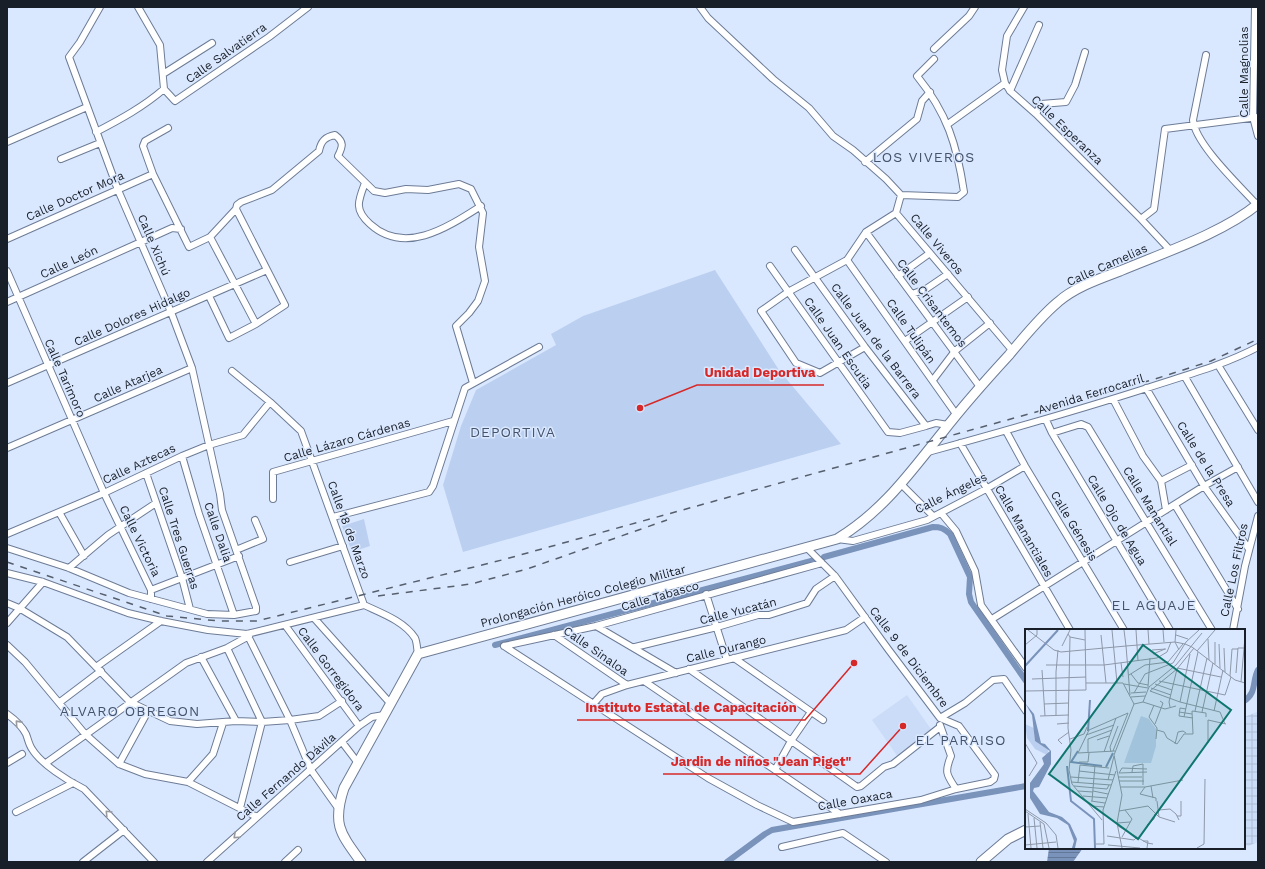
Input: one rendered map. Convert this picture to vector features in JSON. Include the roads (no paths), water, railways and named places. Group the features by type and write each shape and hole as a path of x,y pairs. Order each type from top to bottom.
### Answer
{"street":[{"name":"Calle Xichú","path":"100,7 80,42 68,57 118,190 171,312 192,368 220,494 222,510 256,607 254,613 234,615"},
{"path":"96,132 147,104 164,89 160,45 138,7"},
{"name":"Calle Salvatierra","path":"164,89 175,101 269,37 308,7"},
{"path":"700,7 708,18 773,79 809,108 833,136 853,150 886,179 901,195 961,195 964,192 958,157 948,124 930,92 917,76 934,59"},
{"path":"934,50 969,16 975,7"},
{"name":"Calle Esperanza","path":"1025,7 1007,36 1002,70 1005,84 1010,91 1036,114 1170,250"},
{"name":"Calle Magnolias","path":"1255,7 1257,14 1255,117 1258,136"},
{"path":"1010,91 1039,26"},
{"path":"163,74 212,43"},
{"path":"1036,114 1041,104 1066,102 1075,85 1085,52"},
{"path":"1206,55 1193,125 1207,149 1257,205"},
{"path":"948,124 1005,84"},
{"path":"866,162 917,119 922,101 930,92"},
{"path":"7,142 87,107"},
{"path":"1141,219 1154,209 1165,129 1255,117"},
{"path":"168,128 145,141 143,146 153,174 189,247 210,237 236,210 237,205 241,202 272,190 303,166 318,151 321,143 327,137 335,134 341,139 342,147 338,156 374,190 385,193 406,190 428,190 459,184 471,189 484,213 479,247 485,281 478,301 470,313 456,326 473,383"},
{"path":"61,159 100,143"},
{"name":"Calle Doctor Mora","path":"7,239 153,174"},
{"path":"365,183 359,205 361,215 378,231 395,238 412,239 432,234 481,206"},
{"name":"Calle Viveros","path":"901,195 896,213 1012,350"},
{"name":"Calle Camelias","path":"941,433 1012,350 1040,319 1059,301 1102,278 1231,223 1257,205"},
{"path":"208,296 229,338 256,324 285,304 236,210"},
{"path":"865,347 820,373 796,363 761,311 814,276 847,260 866,232 896,213"},
{"name":"Calle León","path":"7,302 172,228 181,229"},
{"name":"Calle Crisantemos","path":"866,232 980,387"},
{"path":"210,237 256,324"},
{"name":"Calle Juan de la Barrera","path":"795,250 865,347 926,426"},
{"path":"898,276 930,253"},
{"name":"Calle Tulipán","path":"847,260 956,414"},
{"name":"Calle Juan Escutia","path":"770,266 888,432 900,433 926,426"},
{"name":"Calle Dolores Hidalgo","path":"7,384 266,270"},
{"name":"Calle Tarimoro","path":"7,272 104,493"},
{"path":"912,294 926,289 948,274"},
{"path":"905,341 968,297"},
{"path":"933,380 955,351 990,323"},
{"path":"333,517 429,492 433,486 452,421 464,388 539,347"},
{"name":"Avenida Ferrocarril","path":"926,452 1046,420 1146,388 1186,377 1218,365 1258,347"},
{"path":"1218,365 1258,430"},
{"name":"Calle Atarjea","path":"7,448 192,368"},
{"name":"Calle 18 de Marzo","path":"232,372 270,402 301,431 364,605"},
{"path":"1186,377 1258,502"},
{"name":"Calle de la Presa","path":"1146,388 1204,486 1249,549"},
{"path":"1113,399 1142,456 1162,481 1166,510"},
{"name":"Calle Aztecas","path":"7,534 104,493 182,456 209,445 243,435 270,402"},
{"name":"Calle Ojo de Agua","path":"1046,420 1052,433 1169,629"},
{"name":"Calle Lázaro Cárdenas","path":"273,499 273,472 452,421"},
{"path":"926,426 936,423 948,425"},
{"name":"Calle Manantial","path":"1052,433 1085,424 1147,522 1211,629"},
{"name":"Calle Génesis","path":"1006,431 1025,466 1123,629"},
{"name":"Prolongación Heróico Colegio Militar","path":"418,654 837,539 859,526 883,504 901,484 941,433"},
{"name":"Calle Manantiales","path":"960,443 1043,587 1069,629"},
{"name":"Calle Dalia","path":"182,456 234,615"},
{"path":"1162,481 1192,465"},
{"name":"Calle Ángeles","path":"837,539 853,541 927,520 986,489 1025,466"},
{"path":"992,619 1204,486 1238,467"},
{"name":"Calle Tres Guerras","path":"146,473 182,578 190,609"},
{"path":"901,484 933,516"},
{"name":"Calle Victoria","path":"104,493 151,590 151,599"},
{"path":"69,568 121,526 156,503"},
{"path":"1175,505 1238,609"},
{"path":"60,512 84,556"},
{"path":"941,513 956,531 975,572 981,604 1025,667"},
{"name":"Calle Los Filtros","path":"1233,629 1249,549 1258,516"},
{"path":"236,550 263,539 255,520"},
{"path":"290,562 343,546"},
{"name":"Calle 9 de Diciembre","path":"806,547 835,576 940,718 959,726 995,775 994,779"},
{"path":"7,548 69,568 129,593 207,614 234,615"},
{"path":"151,590 239,556"},
{"name":"Calle Tabasco","path":"594,703 504,646 596,626 706,594 822,563"},
{"path":"7,573 43,582 128,613 208,630 248,635"},
{"name":"Calle Yucatán","path":"634,647 718,627 758,615 769,615 807,604 816,589 835,576"},
{"path":"7,623 43,582"},
{"path":"706,594 718,627 727,660"},
{"path":"7,603 19,608 67,637 130,702 170,721 197,724 236,721 262,722 290,720 319,716 342,701"},
{"path":"46,763 186,663 227,648 248,635 364,605 392,618 405,628 416,639 418,654 344,788 338,808 338,822 345,839 360,862"},
{"path":"314,618 390,703"},
{"name":"Calle Durango","path":"594,703 602,694 627,685 846,630 866,618"},
{"path":"96,667 160,621"},
{"name":"Calle Gorregidora","path":"285,625 360,726"},
{"path":"596,626 676,673"},
{"path":"248,635 290,720 311,770 338,808"},
{"name":"Calle Sinaloa","path":"554,635 627,685"},
{"path":"7,645 25,662 60,702 85,734 119,764 145,774 188,782 257,817"},
{"path":"227,648 262,722 240,808"},
{"path":"201,657 236,721"},
{"path":"734,658 823,720"},
{"path":"689,669 857,786 861,786 884,767 893,764 940,727"},
{"path":"60,702 101,672"},
{"path":"956,789 946,774 951,756 940,727 940,718 965,703 993,680 1004,679 1025,710"},
{"path":"644,681 840,814"},
{"name":"Calle Oaxaca","path":"594,703 708,778 757,805 776,812 793,822 921,800 956,789 990,782 994,779"},
{"path":"119,764 148,711"},
{"path":"775,770 791,741 811,712"},
{"path":"7,714 16,720 26,733 31,748 46,763 73,783 84,789 154,862"},
{"name":"Calle Fernando Dávila","path":"207,862 360,726 372,717 384,715"},
{"path":"188,782 212,754 223,722"},
{"path":"342,742 358,763"},
{"path":"7,762 22,754"},
{"path":"16,812 73,783"},
{"path":"83,862 124,830"},
{"path":"982,860 1008,839 1025,830"},
{"path":"782,847 843,833 886,862"},
{"path":"284,862 298,850"}],"waterway":[{"path":"824,557 933,527 944,529 950,534 970,577 969,594 971,602 1025,680"},
{"path":"495,645 815,560"},
{"path":"1245,700 1253,691 1258,670"},
{"path":"727,862 772,830 1025,786"}],"railway":[{"path":"7,562 167,616 219,621 257,621 502,560 1155,379 1211,361 1258,339"},
{"path":"378,596 471,584 527,569 667,520"}],"place":[{"name":"Unidad Deportiva","path":"640,408"},
{"name":"Instituto Estatal de Capacitación","path":"854,663"},
{"name":"Jardin de niños \"Jean Piget\"","path":"903,726"}],"district":[{"name":"LOS VIVEROS","path":"924,157"},
{"name":"DEPORTIVA","path":"513,432"},
{"name":"EL AGUAJE","path":"1154,605"},
{"name":"ALVARO OBREGON","path":"130,711"},
{"name":"EL PARAISO","path":"961,740"}]}
